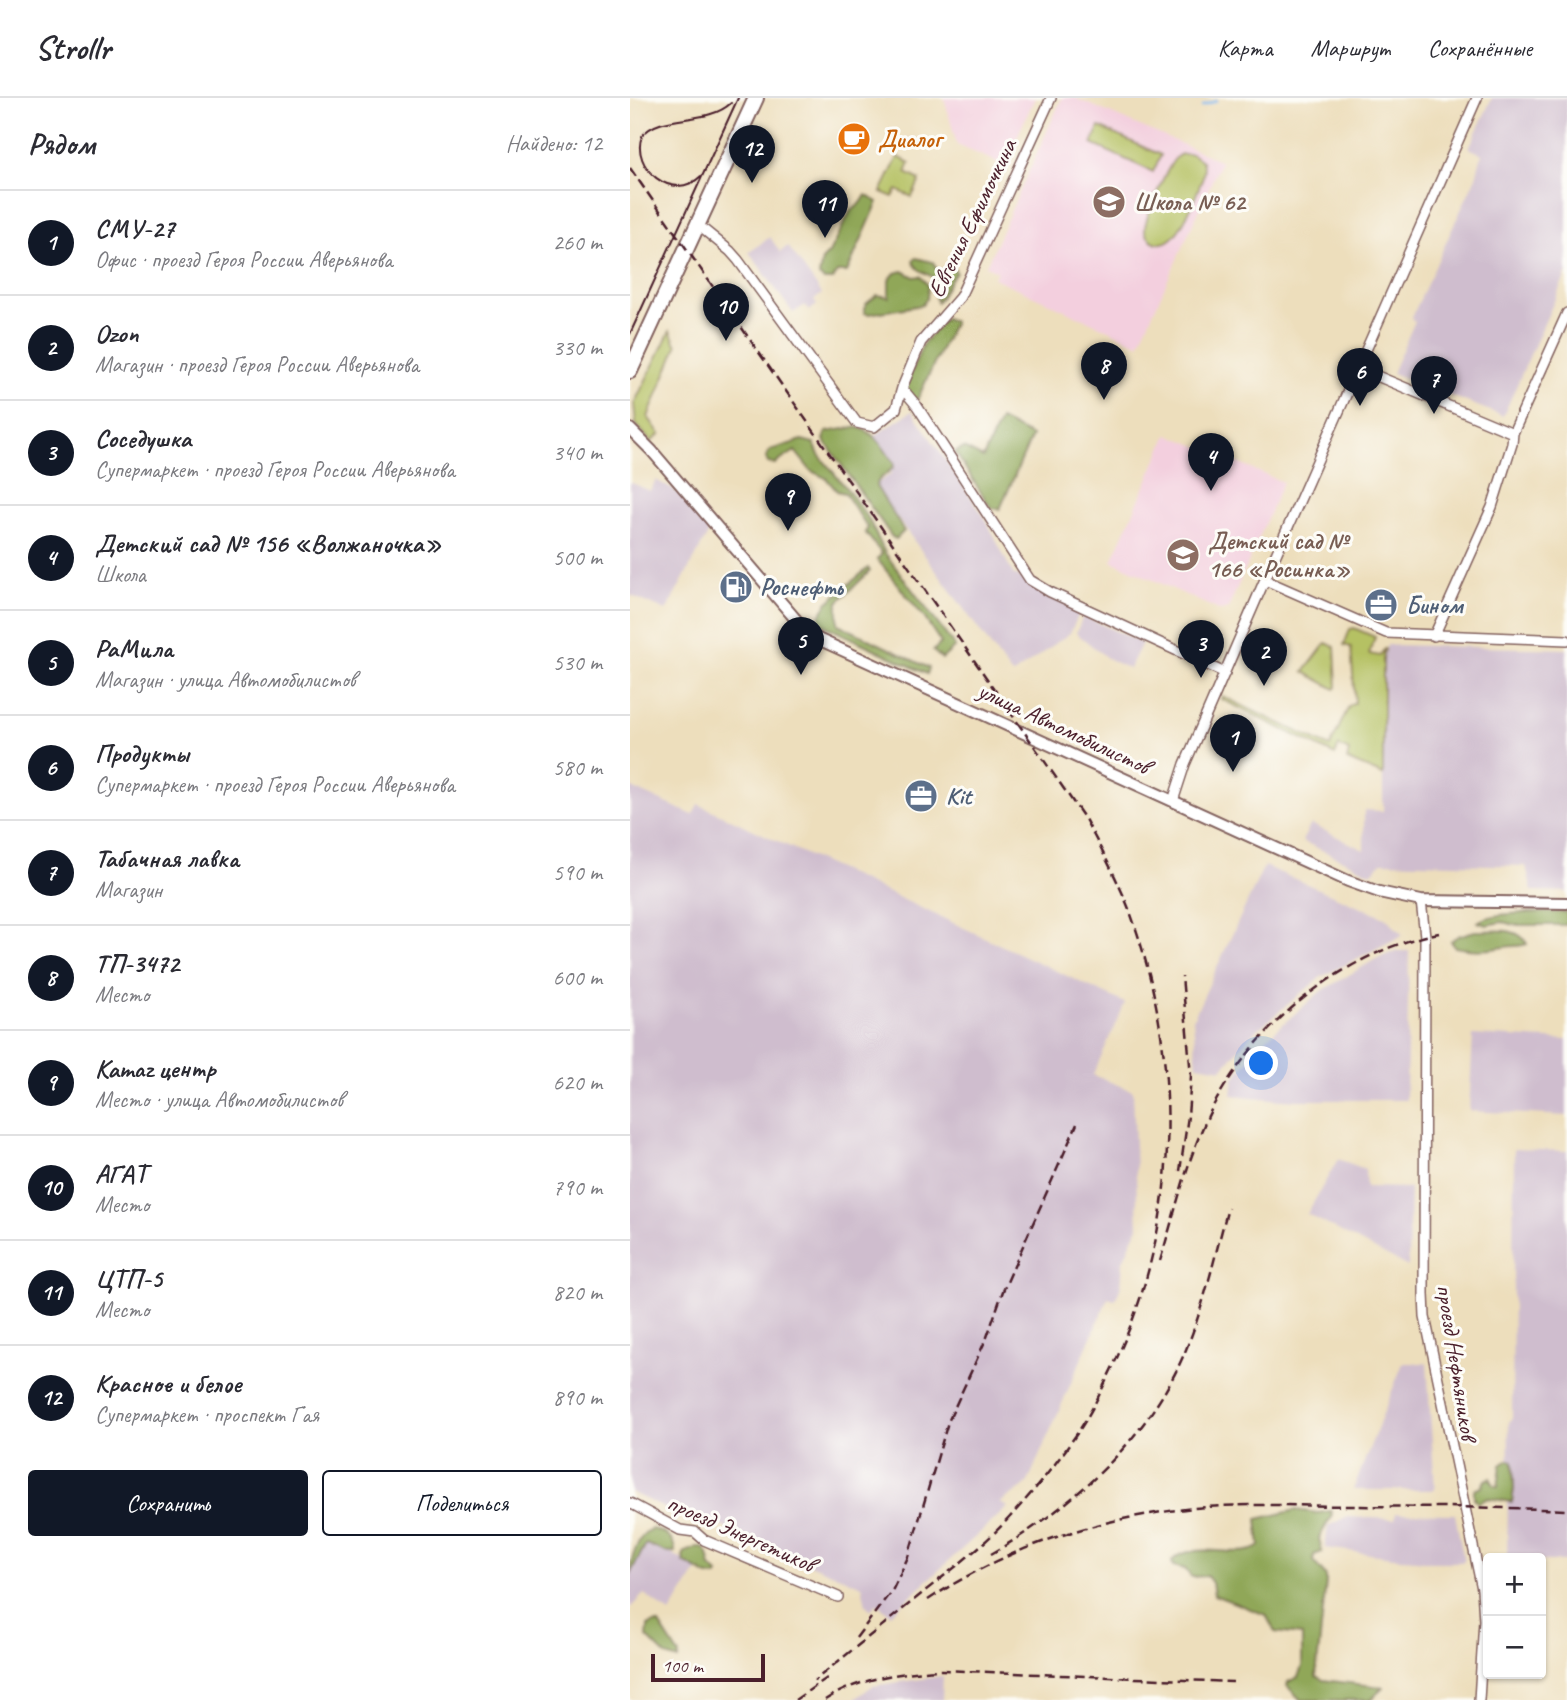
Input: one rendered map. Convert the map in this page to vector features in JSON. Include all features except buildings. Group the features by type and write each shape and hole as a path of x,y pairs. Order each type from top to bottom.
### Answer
{"main road":[{"path":"630,371 635,346 698,225 756,98"}],"street":[{"name":"Евгения Ефимочкина","path":"896,409 921,342 960,297 1051,98"},
{"path":"1173,801 1185,764 1477,98"},
{"path":"698,225 738,260 857,423 874,427 896,409 916,406"},
{"path":"1434,636 1492,507 1513,433 1564,329 1567,313"},
{"path":"1358,368 1513,433"},
{"path":"902,388 1030,580 1050,592 1225,673"},
{"name":"улица Автомобилистов","path":"630,429 652,451 804,629 845,652 1348,881 1380,892 1421,901 1567,903"},
{"path":"1265,580 1386,633 1567,640"},
{"name":"проезд Нефтяников","path":"1421,901 1426,948 1423,1294 1433,1357 1482,1589 1484,1619 1479,1700"},
{"name":"проезд Энергетиков","path":"630,1503 680,1530 695,1532 704,1540 838,1597"}],"shaded area":[{"path":"944,98 1035,98 1004,165 957,145"},
{"name":"Школа № 62","path":"1062,98 1075,98 1221,161 1139,344 994,278 997,271 986,266"},
{"path":"1492,98 1567,98 1567,272 1503,416 1392,373 1415,321 1411,319 1476,177 1482,154 1469,148"},
{"path":"770,237 780,252 788,246 822,294 814,300 817,305 809,311 805,305 793,313 749,252"},
{"path":"912,411 985,518 1013,574 1081,610 1070,633 1012,675 874,486 891,474 892,460 874,436"},
{"path":"1168,434 1283,482 1228,609 1221,611 1112,561"},
{"path":"656,480 680,494 710,530 666,611 630,595 630,482 650,491"},
{"path":"1083,616 1142,643 1129,669 1107,658 1076,633"},
{"path":"1387,645 1567,649 1567,892 1532,891 1526,866 1382,862 1371,873 1302,841 1311,824 1364,850 1364,810 1383,811 1383,659"},
{"path":"630,787 693,815 698,804 1125,1003 1093,1075 1133,1091 1138,1227 1123,1261 1121,1287 1115,1300 1108,1298 1027,1484 1000,1503 1008,1507 891,1614 877,1604 871,1610 866,1605 862,1586 695,1515 681,1516 630,1492"},
{"path":"1264,866 1385,917 1403,935 1321,977 1252,1034 1222,1069 1197,1065 1193,1019"},
{"path":"1396,951 1409,951 1406,1100 1281,1100 1232,1095 1234,1078 1267,1038 1320,992 1376,959"},
{"path":"1473,1035 1567,1040 1567,1116 1469,1111"},
{"path":"1514,1149 1567,1151 1567,1561 1546,1561 1546,1553 1507,1553 1509,1422 1512,1419"},
{"path":"1338,1159 1365,1169 1366,1187 1410,1188 1408,1267 1307,1214"},
{"path":"1403,1363 1427,1363 1435,1490 1353,1490"},
{"path":"1396,1513 1455,1514 1464,1562 1431,1562 1325,1548 1328,1526 1346,1517 1395,1519"},
{"path":"645,1541 699,1568 670,1613 644,1594 630,1608 630,1571"},
{"path":"943,1676 942,1700 854,1700 872,1686"}],"green space":[{"path":"1099,127 1161,155 1153,172 1092,144"},
{"path":"1182,154 1192,154 1202,161 1202,180 1178,231 1163,243 1155,242 1148,237 1145,230 1148,216 1170,165"},
{"path":"898,157 910,163 906,173 920,180 912,197 897,190 893,197 881,192"},
{"path":"866,195 878,202 847,272 837,272 833,280 824,280 819,276 822,260 829,253 850,212"},
{"path":"916,258 933,262 937,270 955,269 956,273 937,302 935,298 942,282 918,268 913,261"},
{"path":"903,271 914,277 920,276 928,285 927,298 922,305 864,313 866,304 877,295 889,297 889,280 895,273"},
{"path":"945,318 954,322 916,402 905,388 923,344"},
{"path":"670,331 677,346 648,417 660,434 651,442 636,424 634,404"},
{"path":"1000,420 1032,436 1000,509 991,508 955,452 964,448 983,458"},
{"path":"855,427 873,436 894,463 893,468 876,486 904,531 896,539 824,440 826,432"},
{"path":"802,440 814,443 819,455 868,518 885,553 955,647 942,659 933,651 941,643 924,617 877,559 882,554 865,532 868,528 845,493 837,491 826,478 811,471 795,451 775,464 768,463 766,458 770,450"},
{"path":"868,568 870,571 838,602 838,624 929,668 927,674 817,622 826,604"},
{"path":"1354,628 1375,637 1369,654 1380,656 1385,649 1383,775 1347,760 1349,751 1339,746 1335,755 1221,699 1222,696 1330,747 1349,706 1355,703 1351,647 1344,645 1350,629"},
{"path":"1326,643 1335,647 1335,689 1304,672"},
{"path":"1567,912 1567,925 1515,925 1502,922 1486,925 1478,922 1507,914"},
{"path":"1475,931 1512,932 1523,938 1527,944 1474,950 1455,947 1451,941"},
{"path":"1508,1460 1513,1461 1512,1502 1488,1498 1478,1503 1474,1498 1474,1490 1482,1487 1485,1480 1490,1478 1498,1487 1501,1465"},
{"path":"1296,1510 1318,1513 1331,1511 1332,1515 1319,1538 1322,1552 1314,1555 1313,1561 1326,1576 1316,1676 1323,1680 1383,1687 1371,1700 1301,1700 1287,1686 1288,1682 1298,1677 1302,1666 1302,1635 1275,1632 1266,1615 1214,1595 1212,1583 1207,1576 1191,1577 1185,1569 1173,1566 1172,1561 1191,1551 1252,1550 1260,1546 1257,1519"},
{"path":"651,1529 668,1536 675,1552 668,1553 646,1544 630,1574 638,1542"},
{"path":"703,1547 708,1554 711,1567 718,1574 716,1577 708,1576 684,1562 685,1552"},
{"path":"659,1624 679,1655 678,1660 666,1656 647,1637 648,1626"}],"waterway":[{"path":"1202,106 1216,101"}],"tram line":[{"path":"630,334 738,98"},
{"path":"701,176 690,184 678,186 657,178 648,170 642,159 642,136 660,124 710,114 731,103"}],"railway":[{"path":"630,168 1085,819 1129,909 1147,965 1159,1022 1166,1079 1167,1137 1163,1195 1153,1252 1137,1308 1115,1362 1078,1432 1028,1497 979,1547 814,1681"},
{"path":"1160,1261 1184,1178 1207,1118 1236,1070 1258,1042 1283,1016 1340,972 1372,955 1439,933"},
{"path":"1180,1171 1191,1076 1182,976"},
{"path":"856,1638 893,1589 908,1557 948,1422 1077,1124"},
{"path":"991,1554 1080,1492 1131,1440 1153,1411 1172,1380 1187,1347 1228,1208"},
{"path":"928,1600 993,1563 1061,1535 1096,1525 1169,1511 1264,1505 1567,1510"},
{"path":"825,1700 866,1681 911,1672 941,1670 1233,1682"},
{"path":"795,1700 827,1678"}],"place":[{"name":"Диалог","path":"854,139"},
{"name":"Красное и белое","path":"752,183"},
{"name":"Школа № 62","path":"1109,202"},
{"name":"ЦТП-5","path":"825,238"},
{"name":"АГАТ","path":"726,341"},
{"name":"ТП-3472","path":"1104,400"},
{"name":"Продукты","path":"1360,406"},
{"name":"Табачная лавка","path":"1434,414"},
{"name":"Детский сад № 156 «Волжаночка»","path":"1211,491"},
{"name":"Kamaz центр","path":"788,531"},
{"name":"Детский сад № 166 «Росинка»","path":"1183,555"},
{"name":"Роснефть","path":"736,587"},
{"name":"Бином","path":"1381,605"},
{"name":"РаМила","path":"801,675"},
{"name":"Соседушка","path":"1201,678"},
{"name":"Ozon","path":"1264,686"},
{"name":"СМУ-27","path":"1233,772"},
{"name":"Kit","path":"921,796"}]}
